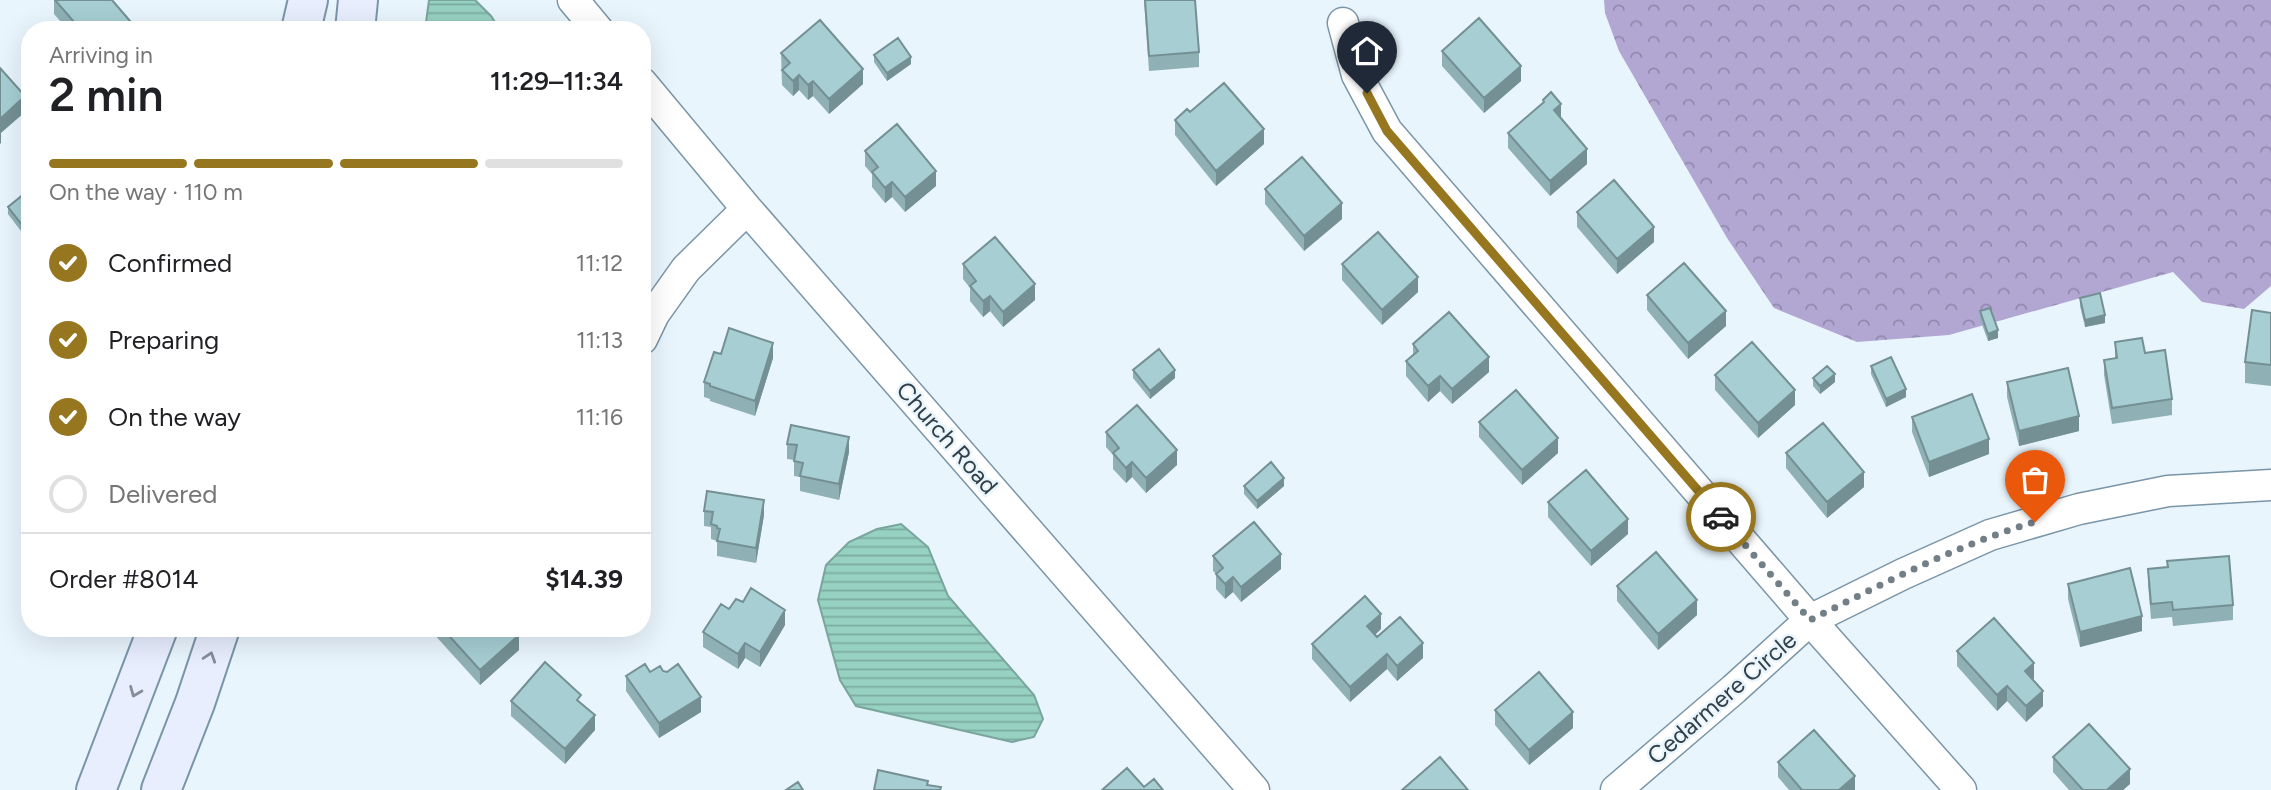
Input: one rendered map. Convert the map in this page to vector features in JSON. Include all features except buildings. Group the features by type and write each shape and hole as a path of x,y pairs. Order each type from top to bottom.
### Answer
{"main road":[{"path":"303,21 308,0"},
{"path":"356,21 358,0"},
{"path":"96,790 155,637"},
{"path":"161,790 217,637"}],"street":[{"path":"573,0 590,21"},
{"path":"1343,23 1357,75 1387,131 1810,620 1961,790"},
{"name":"Church Road","path":"651,94 747,209 1254,790"},
{"path":"651,319 685,268 747,209"},
{"name":"Cedarmere Circle","path":"1616,790 1810,620 1903,574 1990,535 2079,509 2168,491 2271,485"}],"green space":[{"path":"1604,0 2271,0 2271,286 2244,309 2202,302 2173,272 1949,335 1857,342 1774,308 1727,238 1619,51 1605,13"}],"shaded area":[{"path":"429,0 475,0 494,21 426,21"},
{"path":"901,524 928,547 948,596 1034,695 1043,719 1034,737 1012,742 856,706 840,680 818,600 826,565 849,542 877,529"}],"way so far":[{"path":"1721,517 1810,620 1990,535 2035,522"}],"route":[{"path":"1367,93 1387,131 1721,517"}]}
